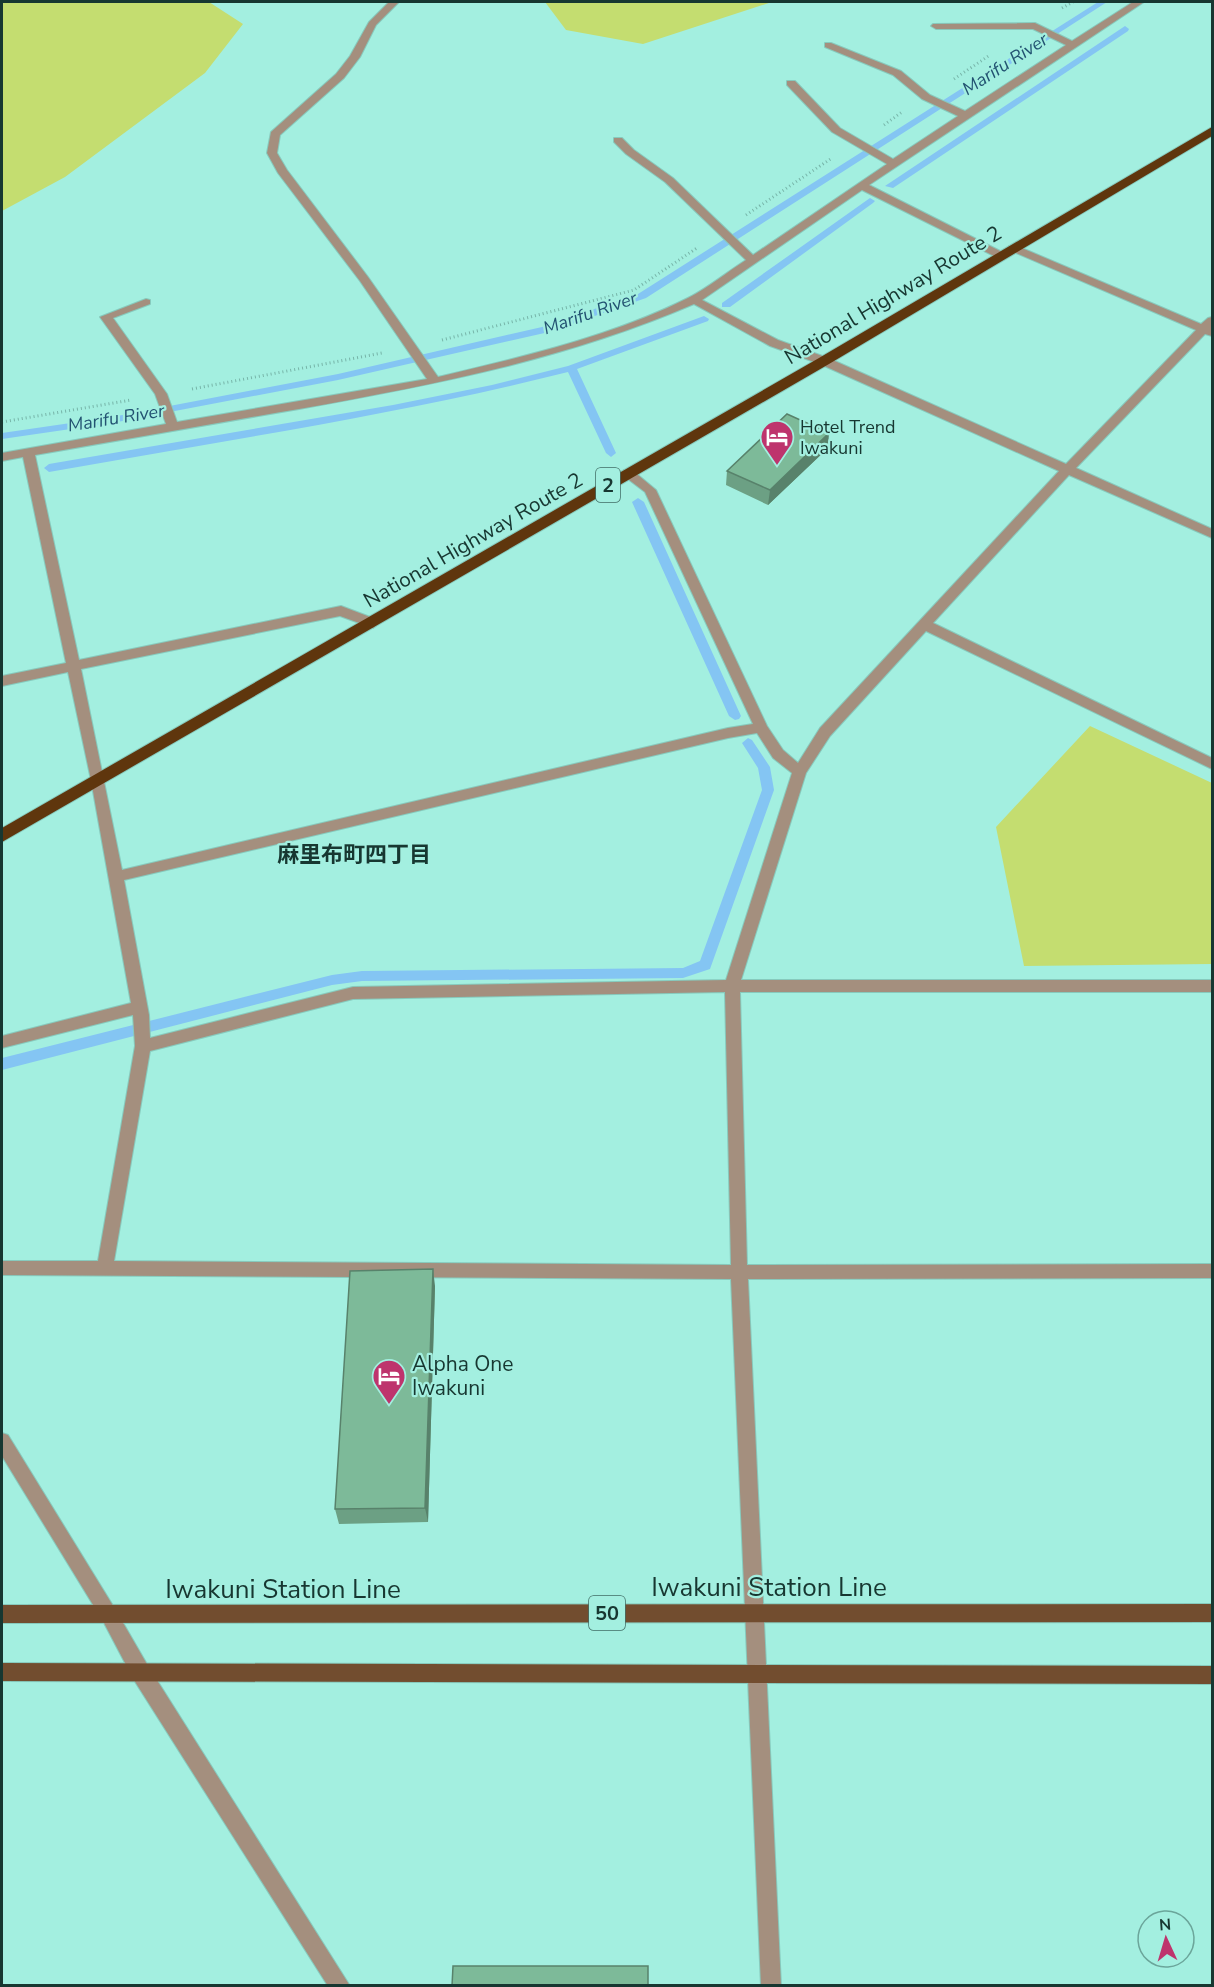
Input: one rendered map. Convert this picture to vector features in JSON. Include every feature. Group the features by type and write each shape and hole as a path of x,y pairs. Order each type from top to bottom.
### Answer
{"highway":[{"name":"National Highway Route 2","path":"2,836 824,361 1212,131"}],"main road":[{"name":"Iwakuni Station Line","path":"2,1614 1212,1613"},
{"path":"2,1672 1212,1675"}],"street":[{"path":"394,2 372,24 355,57 340,76 275,134 272,153 282,171 364,279 435,381"},
{"path":"2,457 172,424 435,381 536,357 638,324 693,300 748,256 862,186 890,160 960,113 1139,2"},
{"path":"936,26 1038,27 1073,45"},
{"path":"828,45 897,73 929,99 960,113"},
{"path":"791,83 836,130 890,160"},
{"path":"618,140 630,152 669,180 748,256"},
{"path":"862,186 1007,252 1208,331"},
{"path":"693,300 774,343 824,361 1212,534"},
{"path":"146,302 106,317 163,397 172,424"},
{"path":"771,1986 739,1272 732,986 799,772 825,732 1067,470 1208,331 1212,320"},
{"path":"28,452 98,780 140,1011 143,1041 105,1268"},
{"path":"627,473 650,490 761,728 777,754 799,772"},
{"path":"2,681 341,611 373,623"},
{"path":"924,624 1212,764"},
{"path":"114,877 728,733 761,728"},
{"path":"143,1041 353,993 732,986 1212,986"},
{"path":"2,1042 140,1011"},
{"path":"2,1268 739,1272 1212,1271"},
{"path":"2,1441 109,1615 141,1673 340,1986"}],"path":[{"path":"2,422 163,397 412,349 634,290 929,99 1073,2"}],"green space":[{"path":"2,2 209,2 243,24 205,73 65,177 2,211"},
{"path":"545,2 772,2 643,44 566,30"},
{"path":"1090,726 1212,783 1212,964 1024,966 996,827"}],"building":[{"name":"Hotel Trend Iwakuni","path":"787,414 829,433 770,490 727,471"},
{"name":"Alpha One Iwakuni","path":"433,1269 425,1508 335,1509 350,1271"},
{"path":"453,1966 648,1966 648,1986 452,1986"}],"waterway":[{"name":"Marifu River","path":"2,436 112,420 338,377 545,330 642,296 1103,2"},
{"path":"890,186 1125,29"},
{"path":"726,305 870,201"},
{"path":"571,368 704,319"},
{"path":"49,468 393,408 492,388 571,368"},
{"path":"571,368 611,453"},
{"path":"638,502 735,716"},
{"path":"2,1064 332,980 362,976 683,973 705,965 768,790 764,767 748,743"}],"place":[{"name":"Hotel Trend Iwakuni","path":"777,466"},
{"name":"Alpha One Iwakuni","path":"389,1405"}],"district":[{"name":"麻里布町四丁目","path":"354,854"}]}
